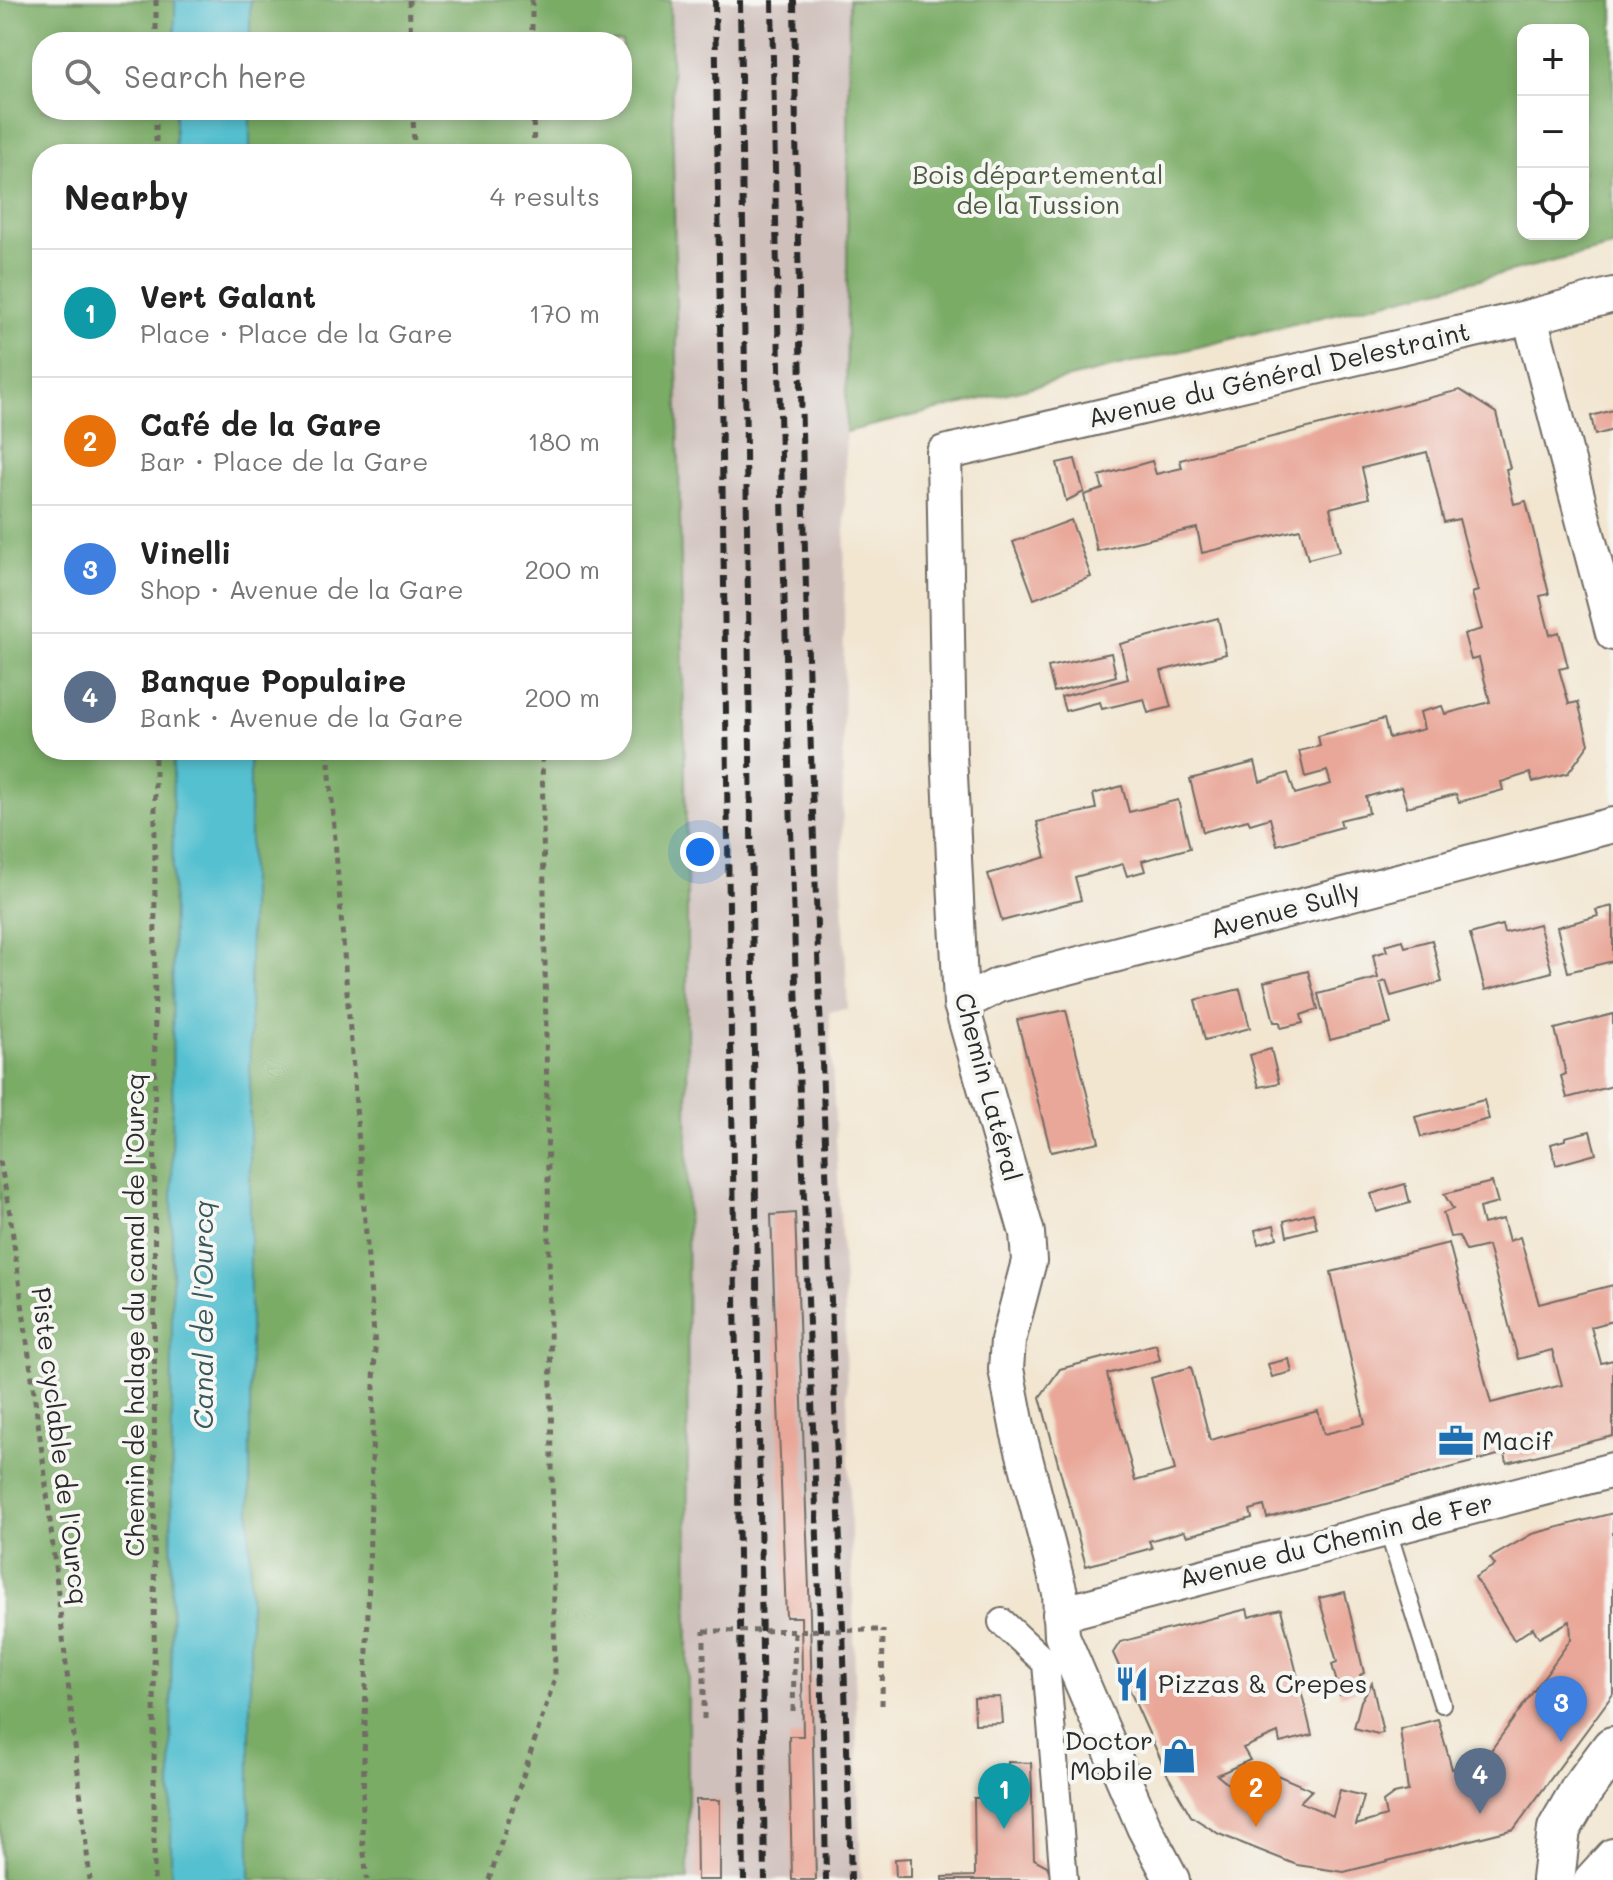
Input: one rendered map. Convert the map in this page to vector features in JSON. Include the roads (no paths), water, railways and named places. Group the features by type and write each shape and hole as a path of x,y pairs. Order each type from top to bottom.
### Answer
{"street":[{"name":"Avenue du Général Delestraint","path":"944,453 1613,295"},
{"path":"1530,317 1613,633"},
{"name":"Chemin Latéral","path":"944,453 949,754 961,1004 1027,1233 1029,1261 1008,1341 1006,1369 1018,1431 1060,1593 1062,1636 1144,1827 1172,1880"},
{"name":"Avenue Sully","path":"961,1004 999,985 1613,825"},
{"name":"Avenue du Chemin de Fer","path":"1060,1614 1613,1470"},
{"path":"1002,1622 1053,1660 1064,1880"},
{"path":"1553,1880 1559,1829 1581,1791 1613,1748"},
{"path":"1591,1880 1613,1856"}],"lane":[{"path":"1387,1528 1442,1704"}],"water":[{"path":"175,0 250,0 250,32 175,32"},
{"path":"175,120 250,120 250,144 175,144"},
{"name":"Canal de l'Ourcq","path":"173,760 250,760 250,1880 171,1880"}],"railway":[{"path":"715,0 744,1880"},
{"path":"740,0 765,1880"},
{"path":"772,0 790,801 826,1880"},
{"path":"794,0 807,631 851,1880"}],"place":[{"name":"Macif","path":"1456,1441"},
{"name":"Pizzas & Crepes","path":"1132,1684"},
{"name":"Vinelli","path":"1561,1742"},
{"name":"Doctor Mobile","path":"1179,1756"},
{"name":"Banque Populaire","path":"1480,1814"},
{"name":"Café de la Gare","path":"1256,1827"},
{"name":"Vert Galant","path":"1004,1829"}],"park label":[{"name":"Bois départemental de la Tussion","path":"1038,190"}]}
